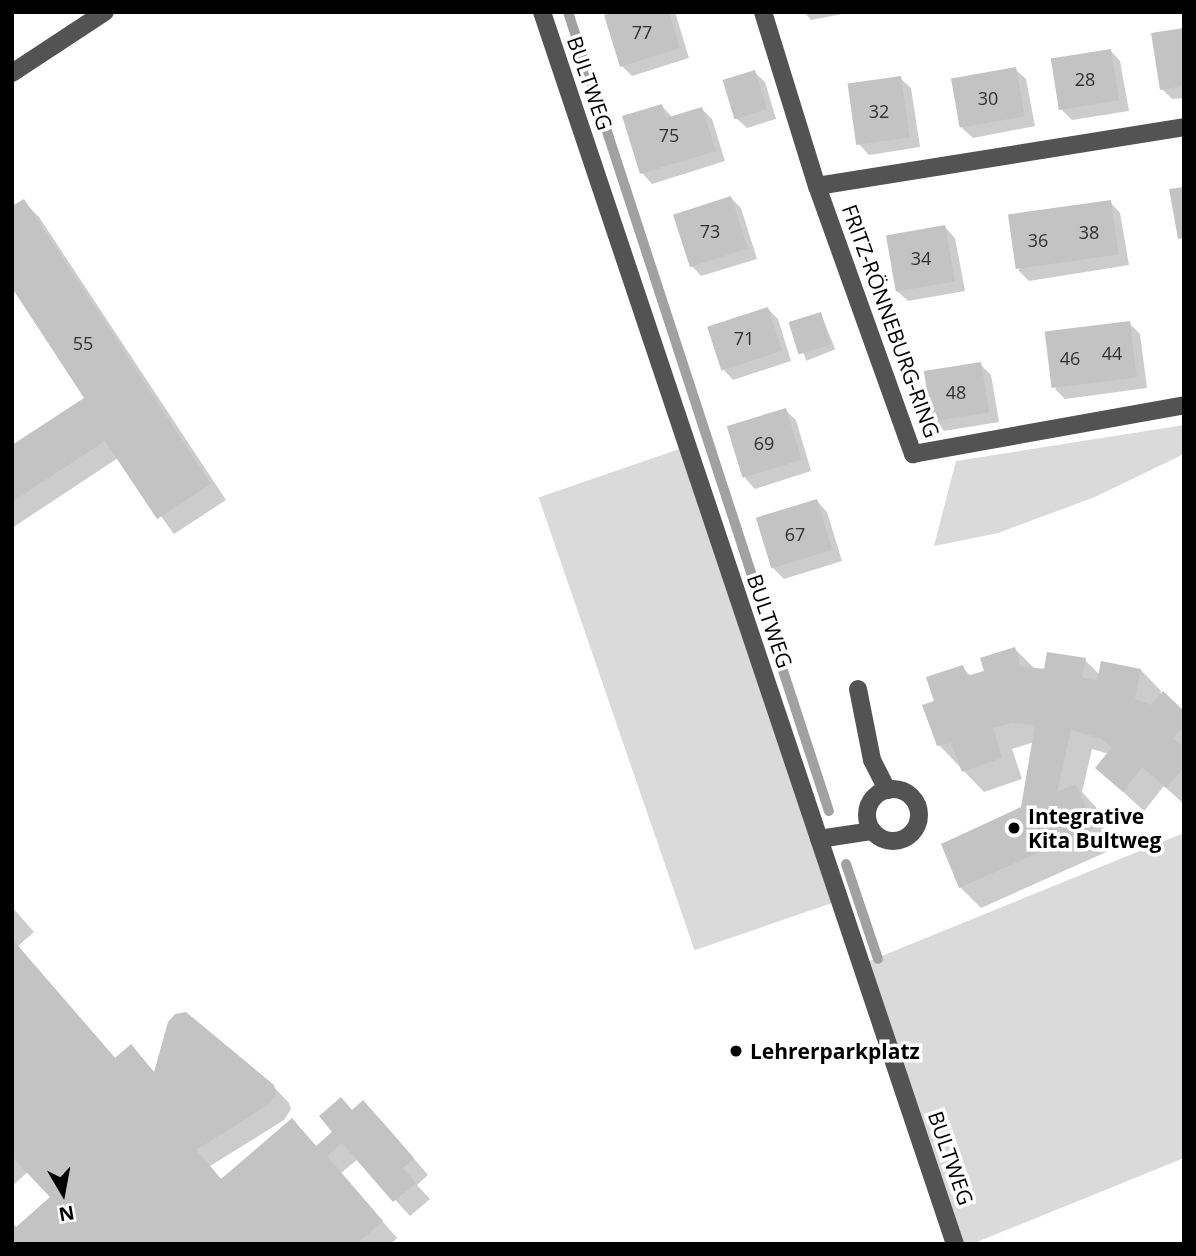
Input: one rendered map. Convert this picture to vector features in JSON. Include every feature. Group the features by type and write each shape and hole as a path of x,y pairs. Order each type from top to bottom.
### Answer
{"street":[{"path":"12,72 104,12"},
{"name":"BULTWEG","path":"542,12 955,1244"},
{"name":"FRITZ-RÖNNEBURG-RING","path":"762,12 817,186 913,454 1184,405"},
{"name":"FRITZ-RÖNNEBURG-RING","path":"817,186 1184,127"},
{"path":"858,689 872,760 887,790"},
{"path":"820,839 872,831 889,841 899,841 908,837 919,820 915,800 898,790 887,790 878,794 867,811 872,831"}],"shaded area":[{"path":"1184,425 1184,454 1095,497 998,533 934,546 956,461"},
{"path":"688,446 844,899 695,950 539,497"},
{"path":"1184,833 1184,1158 972,1244 955,1244 862,964"}],"building":[{"path":"613,12 669,12 680,48 620,67 604,15"},
{"path":"1184,28 1184,86 1160,90 1151,33"},
{"path":"1111,49 1119,100 1059,110 1051,59"},
{"path":"1016,67 1025,116 960,128 951,78"},
{"path":"755,70 767,109 734,119 722,80"},
{"path":"901,76 910,137 856,145 848,84"},
{"path":"662,104 666,118 702,107 716,151 640,174 622,116"},
{"path":"1184,187 1184,238 1178,239 1169,189"},
{"path":"731,196 748,248 690,267 673,215"},
{"path":"24,199 211,484 157,519 105,441 12,502 12,445 84,398 12,288 12,206"},
{"path":"1111,200 1119,254 1016,269 1008,214"},
{"path":"945,225 955,281 896,292 886,235"},
{"path":"768,307 782,351 721,371 707,327"},
{"path":"821,312 831,345 798,354 788,322"},
{"path":"1130,321 1137,378 1052,388 1045,331"},
{"path":"981,362 989,412 932,421 924,371"},
{"path":"786,408 802,460 742,478 727,426"},
{"path":"817,499 832,550 771,568 756,518"},
{"path":"1015,647 1020,666 1044,669 1047,652 1086,658 1082,677 1097,681 1101,661 1141,669 1135,699 1151,705 1163,691 1184,711 1184,726 1173,738 1184,747 1184,768 1166,788 1142,767 1123,792 1095,768 1112,747 1099,738 1071,730 1057,792 1076,784 1094,828 959,888 941,844 1021,807 1035,725 1012,723 993,728 1002,758 962,772 951,743 937,746 922,705 934,701 926,677 963,665 967,676 984,671 980,658"},
{"path":"12,939 115,1058 131,1044 154,1072 168,1022 175,1014 186,1012 274,1085 276,1093 269,1104 196,1150 221,1179 292,1118 316,1146 332,1132 319,1116 341,1097 352,1110 363,1100 414,1158 403,1168 416,1183 393,1202 342,1143 327,1156 383,1221 357,1244 12,1244 12,1222 16,1227 50,1197 12,1157"}],"waterway":[{"path":"568,12 757,591"},
{"path":"772,637 829,811"},
{"path":"846,864 878,959"}],"place":[{"name":"Integrative Kita Bultweg","path":"1014,828"},
{"name":"Lehrerparkplatz","path":"736,1051"}]}
